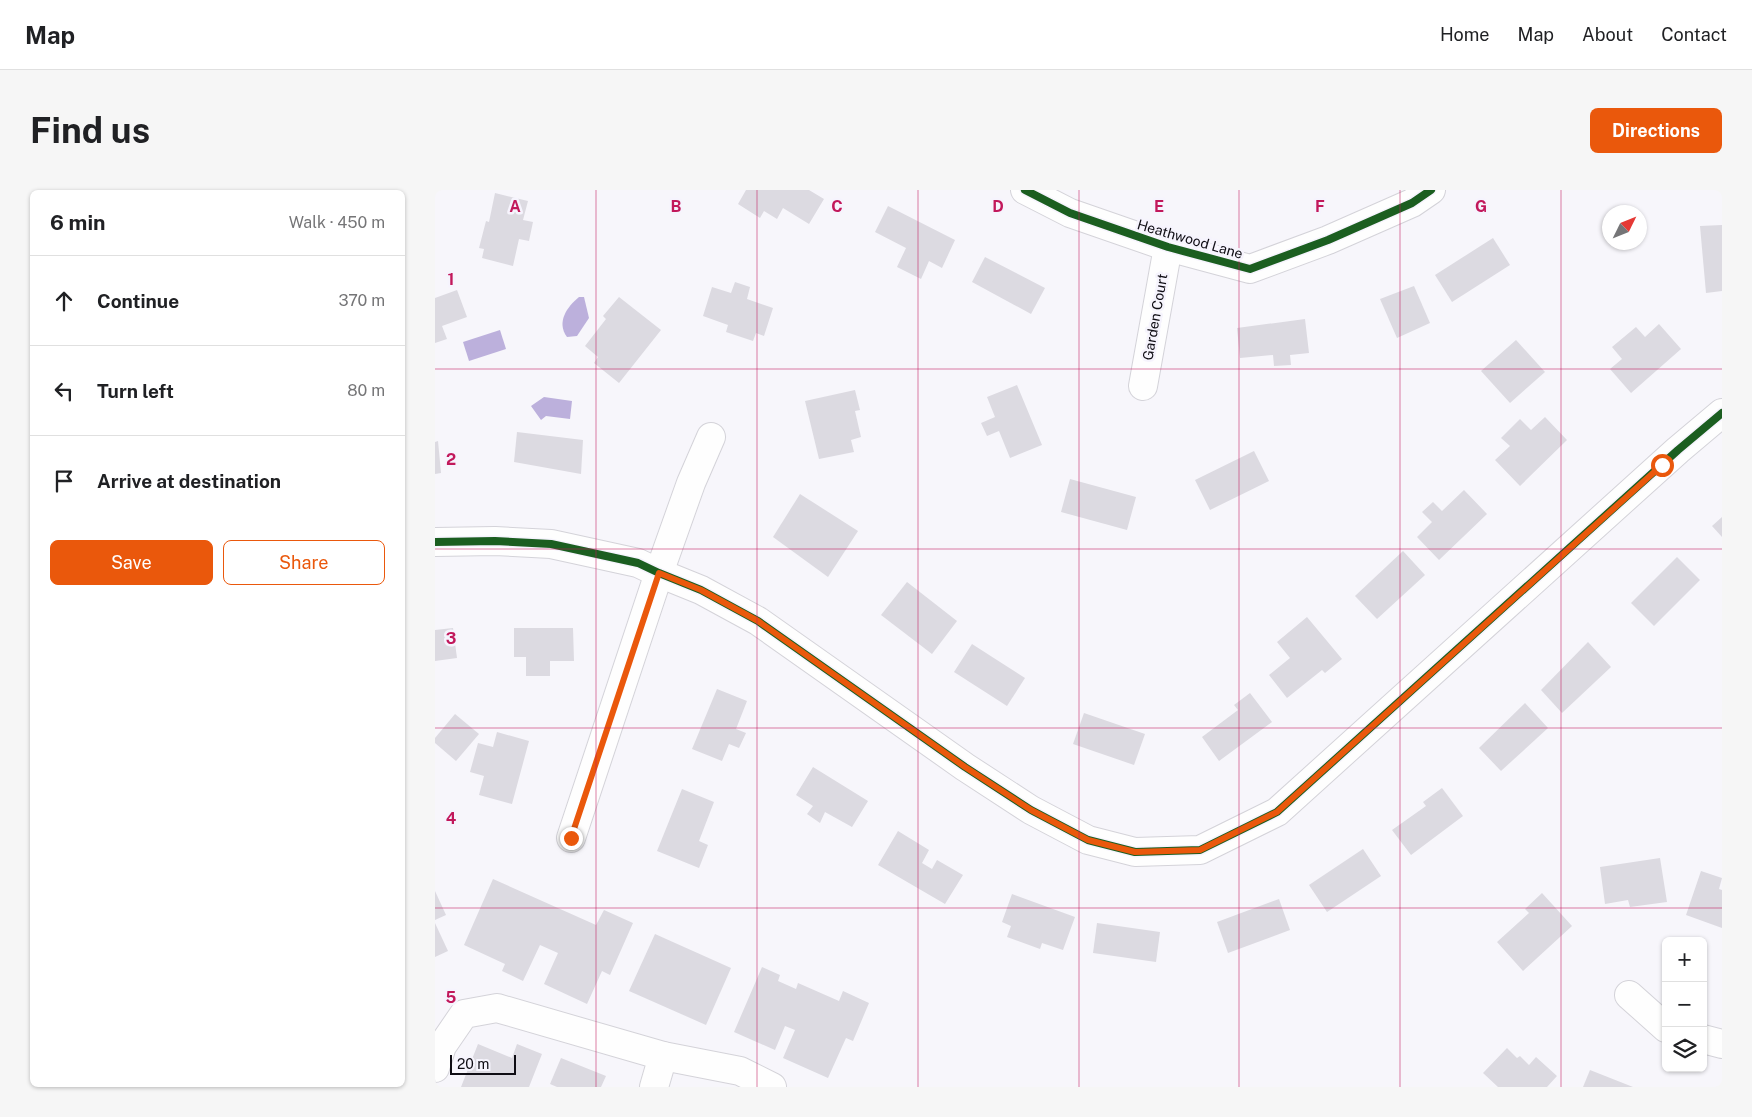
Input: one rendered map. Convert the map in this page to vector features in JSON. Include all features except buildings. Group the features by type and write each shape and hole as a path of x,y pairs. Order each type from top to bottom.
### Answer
{"street":[{"name":"Heathwood Lane","path":"1025,190 1070,213 1168,247 1250,269 1328,240 1412,203 1431,190"},
{"name":"Garden Court","path":"1143,386 1168,247"},
{"path":"435,542 495,541 551,544 638,563 701,590 758,621 965,767 1031,810 1088,840 1135,852 1200,850 1277,812 1678,450 1722,413"},
{"path":"571,838 659,573 691,483 711,437"},
{"path":"1629,995 1665,1027"},
{"path":"435,1068 442,1046 464,1014 497,1008 663,1056 740,1072 772,1087"},
{"path":"1707,1039 1722,1044"},
{"path":"654,1087 663,1056"}],"shaded area":[{"path":"579,297 584,297 589,318 577,336 567,337 563,326 564,315"},
{"path":"500,330 506,349 469,361 463,342"},
{"path":"544,397 572,401 570,419 546,416 541,420 531,406"}],"cycle path":[{"path":"1025,190 1070,213 1168,247 1250,269 1328,240 1412,203 1431,190"},
{"path":"435,542 495,541 551,544 638,563 701,590 758,621 965,767 1031,810 1088,840 1135,852 1200,850 1277,812 1678,450 1722,413"}],"route":[{"path":"571,838 659,573 701,590 758,621 965,767 1031,810 1088,840 1135,852 1200,850 1277,812 1662,465"}]}
